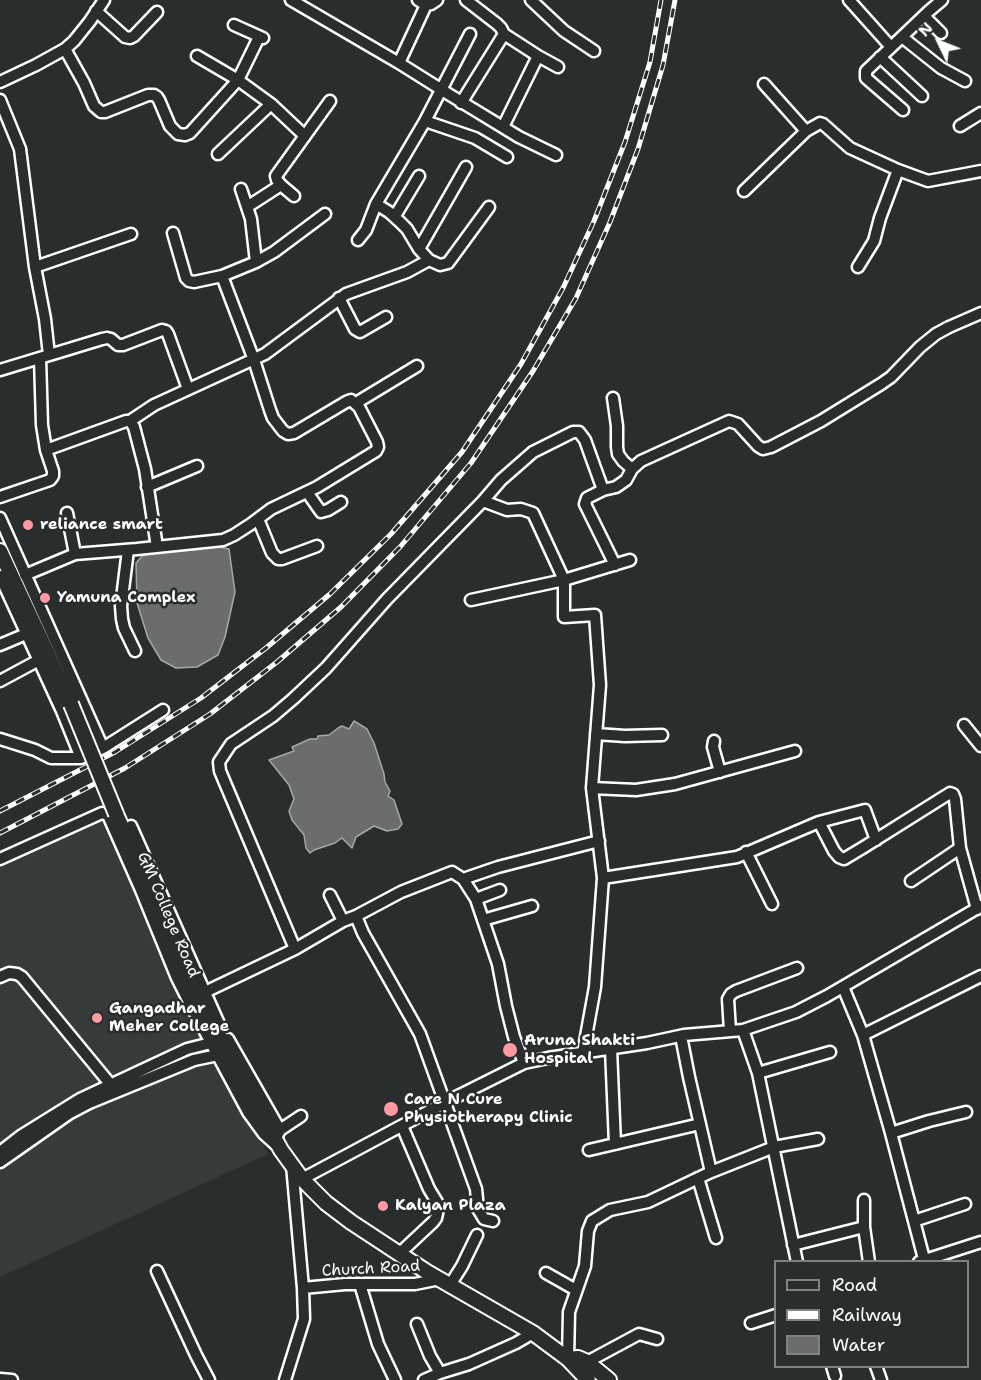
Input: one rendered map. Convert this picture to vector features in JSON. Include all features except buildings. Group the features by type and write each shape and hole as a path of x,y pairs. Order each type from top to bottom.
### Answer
{"main road":[{"path":"0,551 71,704 116,814 185,971 292,1165 302,1179 326,1203 351,1222 445,1282 533,1333 568,1359 588,1380"},
{"path":"568,1359 578,1358 587,1362 609,1380"},
{"path":"568,1359 580,1365 598,1380"}],"street":[{"path":"0,82 36,65 64,48 74,40 104,0"},
{"path":"291,0 519,137 556,155"},
{"path":"466,0 497,24 504,34 538,57 558,67"},
{"path":"531,0 564,31 594,51"},
{"path":"849,0 891,47"},
{"path":"903,110 866,78 866,71 942,0"},
{"path":"399,63 427,2"},
{"path":"96,11 125,37 130,38 157,12"},
{"path":"924,16 941,33"},
{"path":"64,48 97,110 105,112 148,95 154,95 157,96 170,126 178,134 185,135 190,133 237,80 261,38 234,25"},
{"path":"358,240 366,230 376,204 425,121 470,34"},
{"path":"461,103 504,34"},
{"path":"902,37 941,68 965,81"},
{"path":"197,56 271,104 305,136"},
{"path":"503,127 538,57"},
{"path":"880,57 922,96"},
{"path":"764,84 806,131"},
{"path":"0,99 20,149 35,267 45,319 42,425 46,450 53,471 50,480 0,497"},
{"path":"294,196 281,185 276,176 330,100"},
{"path":"218,154 271,104"},
{"path":"960,126 981,113"},
{"path":"425,121 475,138 507,157"},
{"path":"744,191 806,131 820,123 850,148 928,181 981,171"},
{"path":"419,249 466,167"},
{"path":"858,267 874,242 880,218 898,170"},
{"path":"395,216 419,176"},
{"path":"247,207 281,185"},
{"path":"241,189 253,233 255,262"},
{"path":"376,204 395,216 429,260 440,265 448,263 489,207"},
{"path":"173,233 186,278 194,282 222,276 255,262 274,252 325,214"},
{"path":"35,267 131,234"},
{"path":"46,450 130,421 154,405 254,360 346,294 406,272 429,260"},
{"path":"25,575 75,554 223,540 258,519 271,508 307,492 376,451 377,442 356,403 351,400 294,433 288,434 283,431 273,418 222,276"},
{"path":"339,298 355,328 360,332 386,317"},
{"path":"615,565 585,504 587,498 603,490 616,487 626,480 632,469 641,461 729,421 738,424 758,446 763,449 771,447 821,421 881,384 936,334 981,313"},
{"path":"0,370 102,339 111,339 118,345 123,345 162,330 168,334 188,389"},
{"path":"356,403 417,366"},
{"path":"613,398 618,454 622,461 632,469"},
{"path":"130,421 134,427 145,469 157,547"},
{"path":"294,949 220,771 219,762 231,744 273,716 326,668 387,599 501,480 533,452 573,432 579,432 585,440 603,490"},
{"path":"147,487 197,466"},
{"path":"307,492 321,512 341,502"},
{"path":"483,501 507,510 521,509 533,513 564,580 564,617 595,615 600,685 592,788 603,878 595,987 583,1053"},
{"path":"67,513 75,554"},
{"path":"0,518 103,748"},
{"path":"258,519 272,553 278,559 318,546"},
{"path":"128,550 121,606 124,628 135,651"},
{"path":"471,600 564,580 630,560"},
{"path":"0,576 3,591 39,660 81,758"},
{"path":"0,645 26,634"},
{"path":"0,681 39,660"},
{"path":"0,739 51,758 81,758 103,748 163,710"},
{"path":"964,725 981,746"},
{"path":"596,734 662,735"},
{"path":"714,741 713,747 720,772"},
{"path":"592,788 636,790 675,784 795,751"},
{"path":"302,1179 524,1063 681,1035 743,1030 796,1012 979,908 960,848 955,799 952,794 844,859 839,858 834,851 819,822"},
{"path":"603,878 737,857 819,822 865,810 876,840"},
{"name":"GM College Road","path":"0,859 102,813 108,815 116,829 177,978 211,1043 248,1112 264,1134 278,1138"},
{"path":"131,826 220,1026 278,1138 301,1116"},
{"path":"464,879 498,867 599,841"},
{"path":"911,881 960,848"},
{"path":"746,852 772,904"},
{"path":"205,992 294,949 401,892 449,872 464,879 476,899 498,964 514,1037 524,1063"},
{"path":"476,899 500,891"},
{"path":"330,895 343,921"},
{"path":"483,920 532,906"},
{"path":"356,916 363,933 420,1034 476,1189 478,1209 484,1219 493,1221"},
{"path":"730,1031 728,999 731,994 797,968"},
{"path":"0,977 17,974 22,977 111,1085"},
{"path":"863,1035 981,976"},
{"path":"843,987 863,1035 914,1221 921,1260 981,1242"},
{"path":"743,1030 758,1073 797,1260"},
{"path":"681,1035 711,1172"},
{"path":"0,1152 22,1135 80,1099 187,1049 211,1043"},
{"path":"611,1049 615,1144"},
{"path":"758,1073 830,1052"},
{"path":"0,1162 70,1113 89,1103 194,1060 218,1055"},
{"path":"891,1133 966,1112"},
{"path":"589,1150 700,1124"},
{"path":"400,1253 433,1222 438,1209 402,1126"},
{"path":"568,1359 569,1312 585,1266 588,1231 592,1221 610,1210 648,1202 711,1172 774,1148 818,1139"},
{"path":"285,1380 304,1319 292,1165"},
{"path":"698,1178 716,1238"},
{"path":"864,1200 864,1227 869,1260"},
{"path":"914,1221 965,1204"},
{"path":"793,1245 864,1227"},
{"path":"445,1282 462,1266 477,1235"},
{"path":"157,1271 209,1380"},
{"path":"546,1273 576,1290"},
{"name":"Church Road","path":"303,1288 445,1282"},
{"path":"360,1284 378,1344 394,1380"},
{"path":"751,1323 774,1316"},
{"path":"417,1324 430,1356 440,1373"},
{"path":"424,1380 469,1364 533,1333"},
{"path":"587,1362 639,1334 657,1339"},
{"path":"0,1379 12,1380"}],"shaded area":[{"name":"Gangadhar Meher College","path":"107,815 268,1154 0,1277 0,865"}],"water":[{"path":"215,546 229,549 235,592 225,637 218,655 197,667 176,668 161,660 148,638 137,603 136,563 146,552"},
{"path":"354,721 367,729 374,743 385,782 390,791 388,796 394,800 402,824 398,829 387,831 374,826 356,837 352,848 342,838 310,853 306,848 304,835 292,820 289,811 294,799 289,785 269,760 294,751 292,747 310,739 329,735 342,726 349,729"}],"railway":[{"path":"0,811 115,752 201,698 266,648 330,594 391,534 462,452 521,364 563,288 594,221 625,142 650,62 661,0"},
{"path":"0,833 125,768 210,714 277,662 341,607 400,547 471,463 533,371 576,298 610,222 638,149 663,65 675,0"}],"place":[{"name":"reliance smart","path":"28,525"},
{"name":"Yamuna Complex","path":"45,598"},
{"name":"Gangadhar Meher College","path":"97,1018"},
{"name":"Aruna Shakti Hospital","path":"510,1050"},
{"name":"Care N Cure Physiotherapy Clinic","path":"391,1109"},
{"name":"Kalyan Plaza","path":"383,1206"}]}
